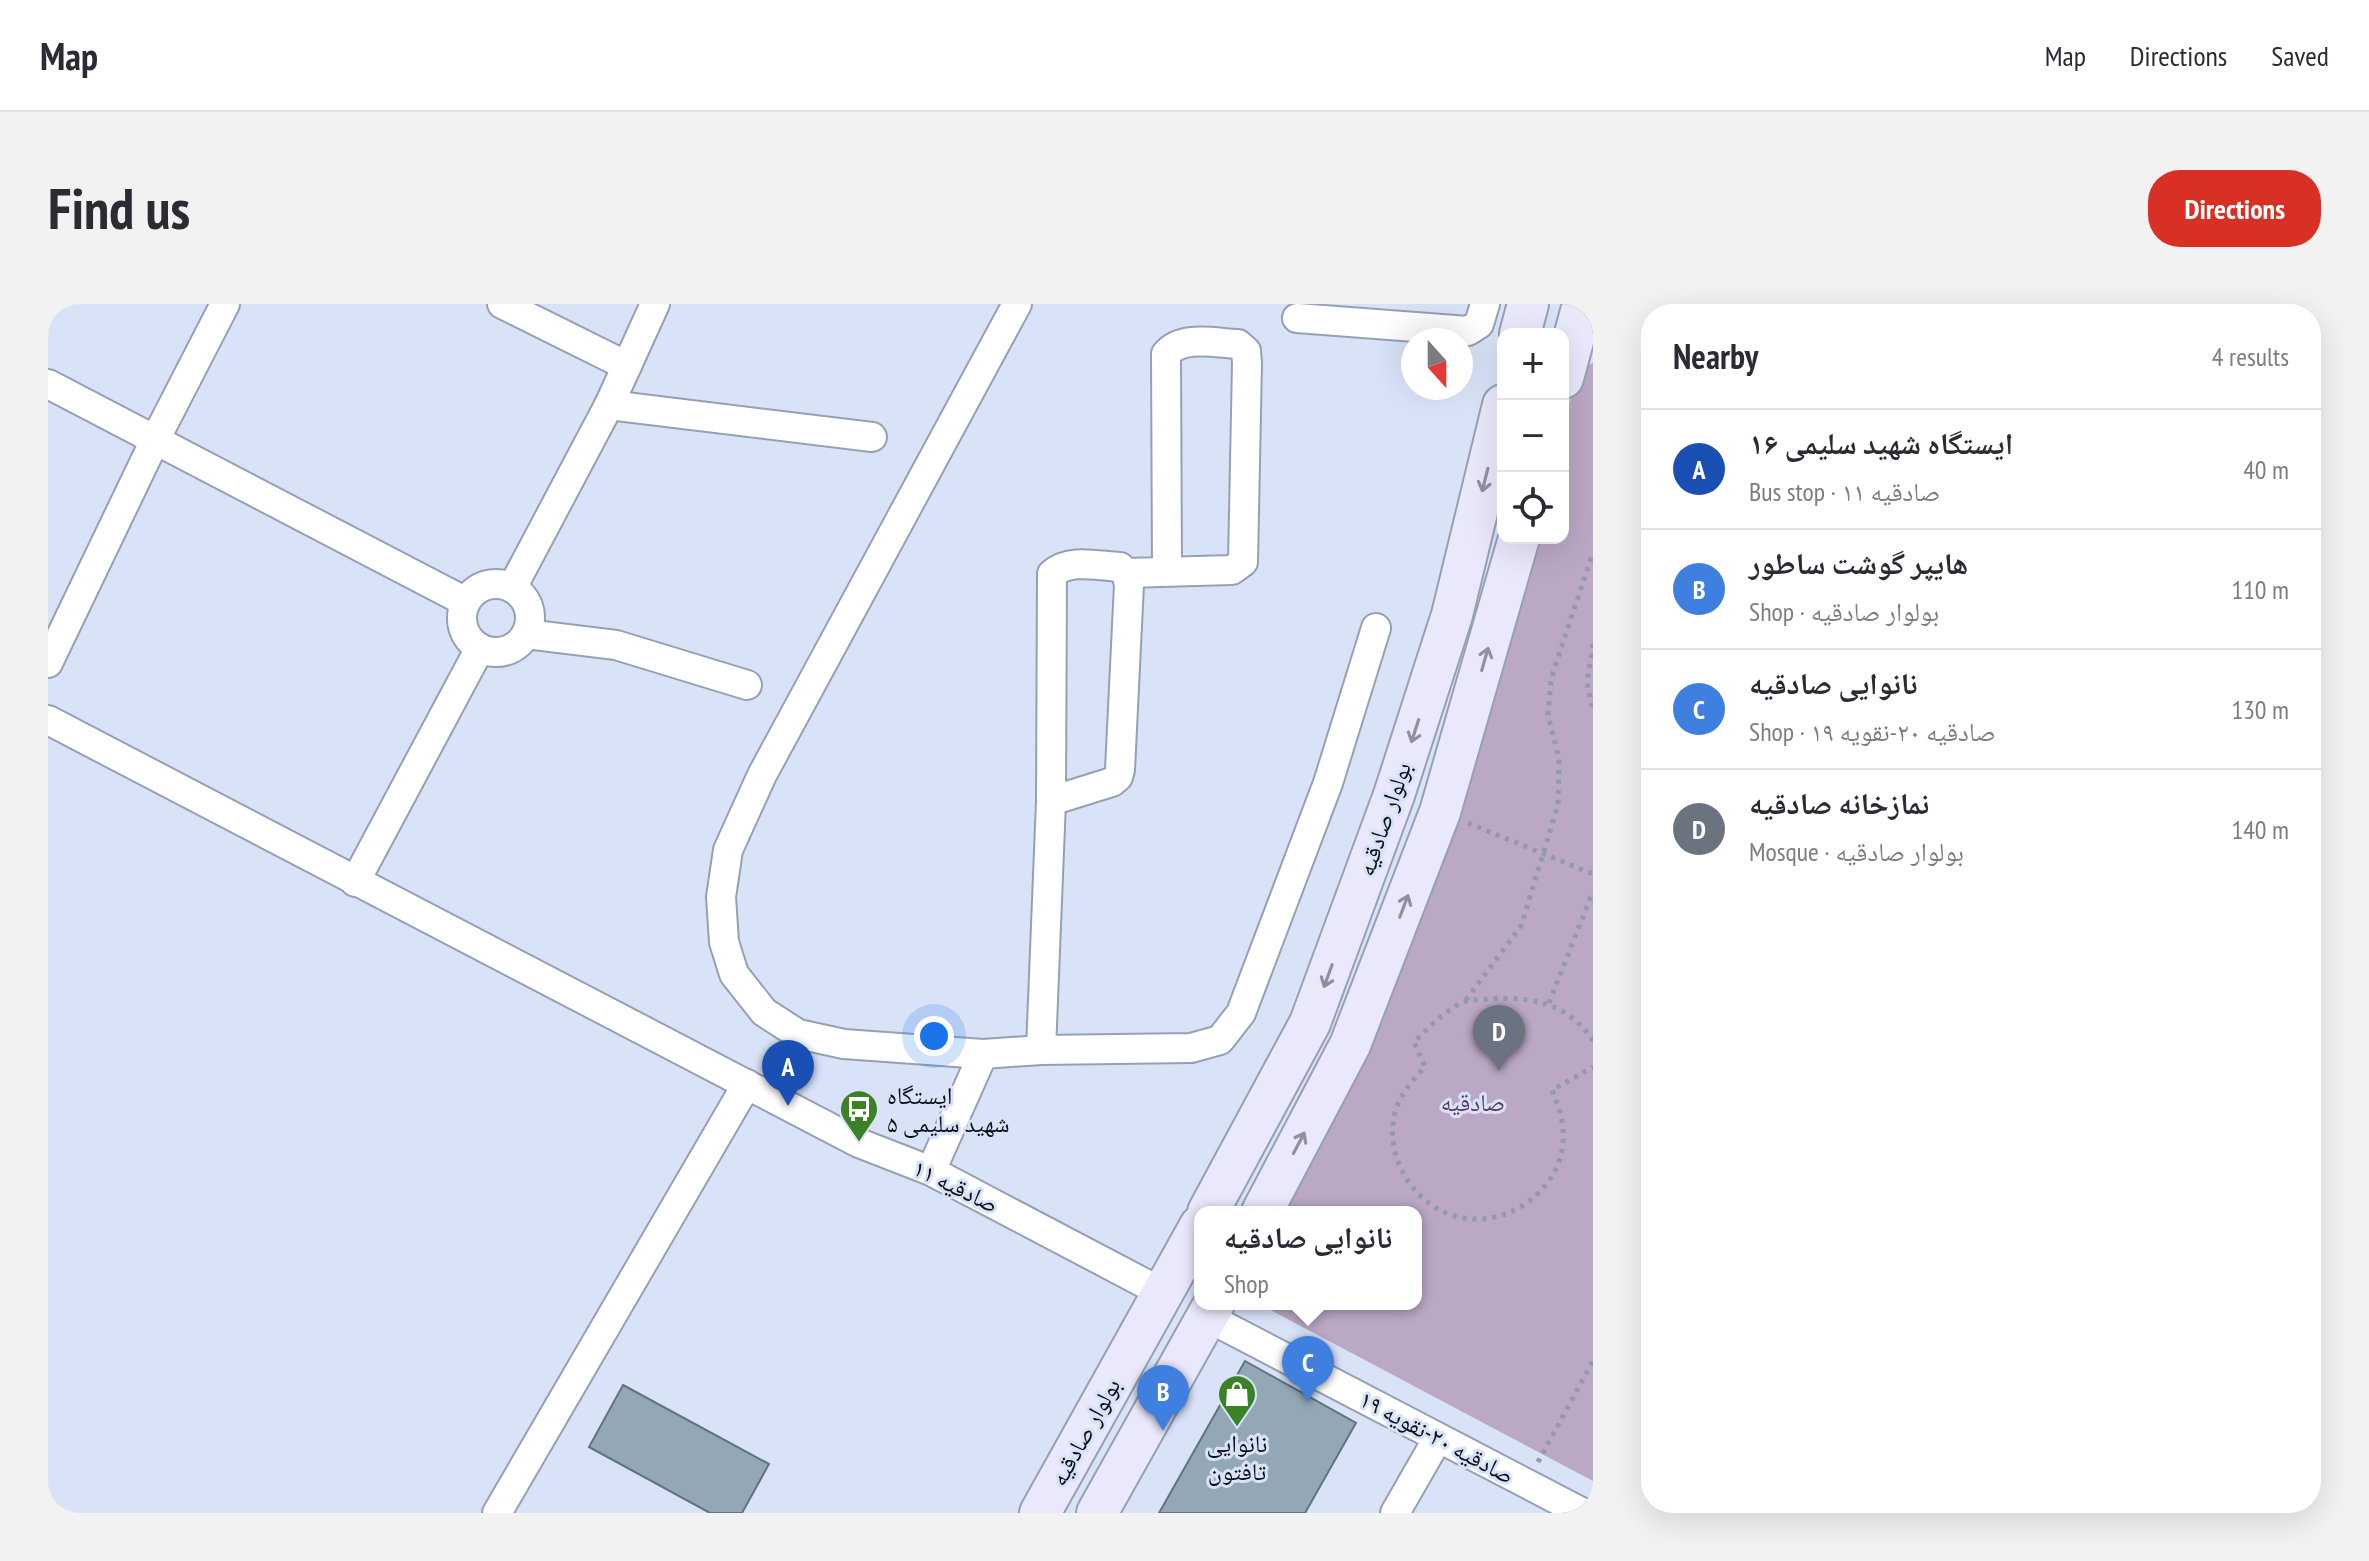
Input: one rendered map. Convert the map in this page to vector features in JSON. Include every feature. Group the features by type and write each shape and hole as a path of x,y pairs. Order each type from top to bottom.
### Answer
{"main road":[{"path":"1522,328 1528,304"},
{"path":"1569,356 1583,304"},
{"name":"بولوار صادقیه","path":"1211,1206 1310,1023 1394,795 1452,615 1497,430"},
{"name":"بولوار صادقیه","path":"1265,1206 1350,1045 1440,812 1517,544"},
{"name":"بولوار صادقیه","path":"1040,1513 1194,1237"},
{"path":"1163,1293 1194,1304"},
{"name":"بولوار صادقیه","path":"1097,1513 1211,1310"}],"street":[{"path":"48,663 156,438 225,304"},
{"path":"502,304 627,366"},
{"path":"512,588 609,405 655,304"},
{"path":"1017,304 762,775 728,850 721,897 724,942 734,974 764,1012 798,1034 844,1044 983,1054 1191,1048 1220,1040 1241,1013 1328,783 1376,628"},
{"path":"1297,318 1468,331 1479,324 1485,304"},
{"path":"1126,573 1232,570 1243,562 1247,363 1246,351 1238,344 1182,342 1166,354 1167,570"},
{"path":"48,384 466,602"},
{"path":"609,405 872,437"},
{"path":"1041,1050 1051,801 1052,574 1059,567 1069,564 1120,567 1126,573 1129,584 1118,777 1112,782 1051,801"},
{"path":"499,584 512,588 522,596 528,608 530,621 526,634 518,644 506,650 493,652 480,648 470,640 463,628 462,615 466,602 474,592 486,585 499,584"},
{"path":"526,634 616,645 747,685"},
{"path":"355,882 480,648"},
{"name":"صادقیه ۱۱","path":"48,720 859,1143 931,1171 1163,1293"},
{"path":"931,1171 983,1054"},
{"path":"497,1513 747,1084"},
{"name":"صادقیه ۲۰-نقویه ۱۹","path":"1211,1310 1438,1438 1583,1513"},
{"path":"1395,1513 1438,1438"}],"path":[{"path":"1593,552 1551,679 1548,715 1559,759 1558,805 1521,926 1466,1001 1438,1019 1414,1042 1425,1067 1406,1087 1395,1113 1393,1141 1400,1168 1415,1191 1436,1208 1463,1218 1490,1218 1517,1210 1540,1193 1556,1170 1563,1144 1562,1115 1552,1090 1593,1067"},
{"path":"1593,644 1587,683 1593,711"},
{"path":"1440,812 1593,874"},
{"path":"1549,1003 1593,891"},
{"path":"1466,1001 1507,998 1549,1003 1584,1026 1593,1041"},
{"path":"1527,1484 1593,1361"}],"green space":[{"name":"صادقیه","path":"1593,363 1593,1481 1270,1310 1422,1310 1422,1206 1284,1206 1532,544 1569,544 1569,404 1578,369"}],"building":[{"path":"1245,1361 1356,1423 1305,1513 1159,1513"},
{"path":"623,1385 769,1464 742,1513 710,1513 589,1447"}],"place":[{"name":"نمازخانه صادقیه","path":"1499,1071"},
{"name":"ایستگاه شهید سلیمی ۱۶","path":"788,1106"},
{"name":"ایستگاه شهید سلیمی ۵","path":"859,1143"},
{"name":"نانوایی صادقیه","path":"1308,1402"},
{"name":"نانوایی تافتون","path":"1237,1428"},
{"name":"هایپر گوشت ساطور","path":"1163,1431"}]}
